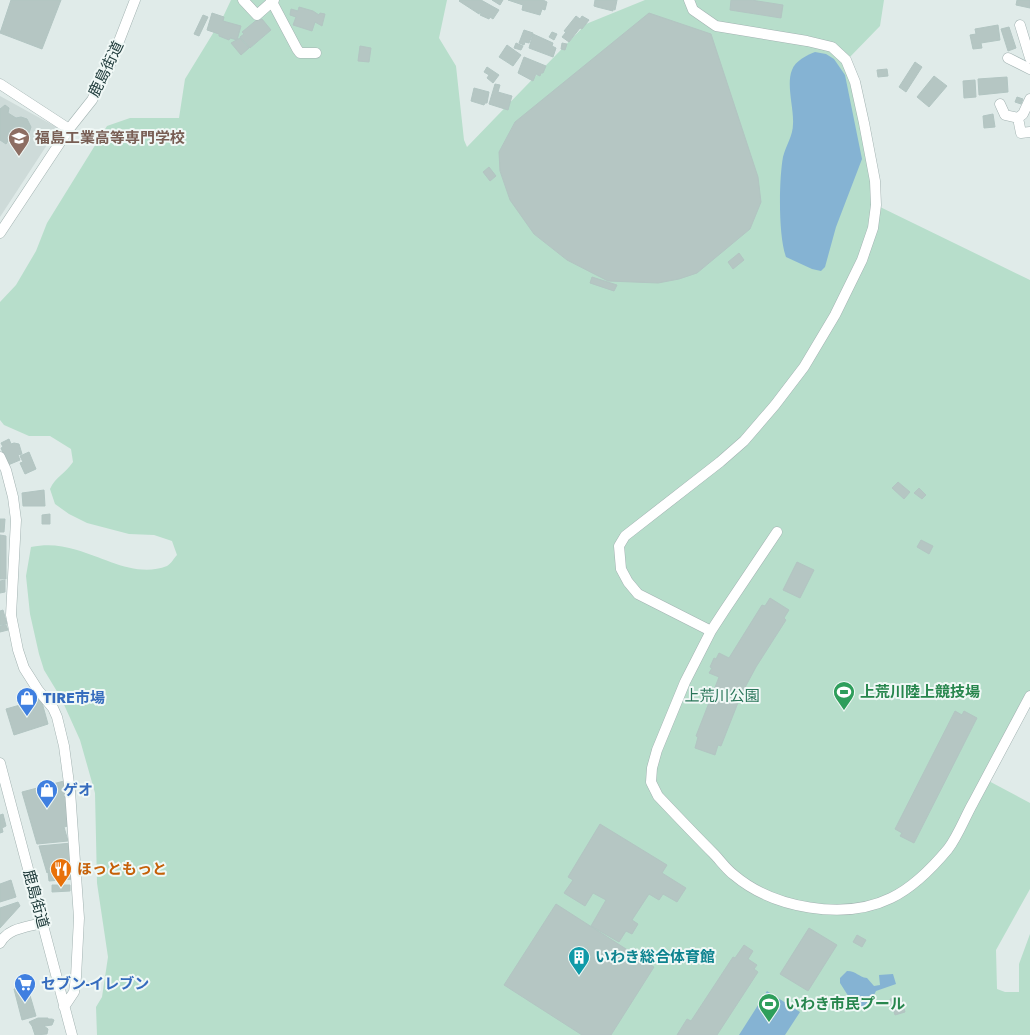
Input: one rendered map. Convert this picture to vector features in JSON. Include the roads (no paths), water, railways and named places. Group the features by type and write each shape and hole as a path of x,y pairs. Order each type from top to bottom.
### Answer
{"street":[{"name":"鹿島街道","path":"0,233 69,129 92,100 109,67 135,0"},
{"path":"243,0 257,15 273,1 297,49 300,52 316,53"},
{"path":"689,0 693,10 716,26 832,47 846,60 855,82 864,123 875,180 876,205 873,228 862,260 839,307 804,367 775,405 744,440 720,462 625,536 619,546 621,569 628,582 638,594 666,610 711,631"},
{"path":"1020,25 1030,58"},
{"path":"1008,58 1030,69"},
{"path":"0,84 69,129"},
{"path":"1018,118 1023,114 1030,99"},
{"path":"1000,104 1005,114 1018,118"},
{"path":"1018,118 1021,133 1030,132"},
{"path":"0,457 14,497 16,520 11,615 18,650 24,668 38,690 53,708 57,717 64,746 70,791 79,918 74,992 64,1007"},
{"path":"777,532 711,631 685,682 657,750 652,768 651,782 658,796 734,875 755,889 789,904 804,908 830,909 854,908 879,903 898,894 926,872 949,848 1030,696"},
{"name":"鹿島街道","path":"0,765 72,1035"},
{"path":"0,943 1,940 14,930 42,923"}],"water":[{"path":"815,52 826,54 834,59 845,75 862,159 836,227 825,267 821,271 786,257 783,247 780,207 783,157 793,128 790,76 798,61"},
{"path":"847,971 867,978 874,986 880,985 879,975 893,974 896,984 876,991 871,1001 863,1007 854,1005 840,983 840,978"},
{"name":"いわき市民プール","path":"767,991 800,1012 785,1035 739,1035"}],"place":[{"name":"福島工業高等専門学校","path":"19,157"},
{"name":"上荒川陸上競技場","path":"844,711"},
{"name":"TIRE市場","path":"27,717"},
{"name":"ゲオ","path":"47,809"},
{"name":"ほっともっと","path":"61,888"},
{"name":"いわき総合体育館","path":"579,976"},
{"name":"セブン-イレブン","path":"25,1003"},
{"name":"いわき市民プール","path":"769,1023"}],"park label":[{"name":"上荒川公園","path":"722,696"}]}
